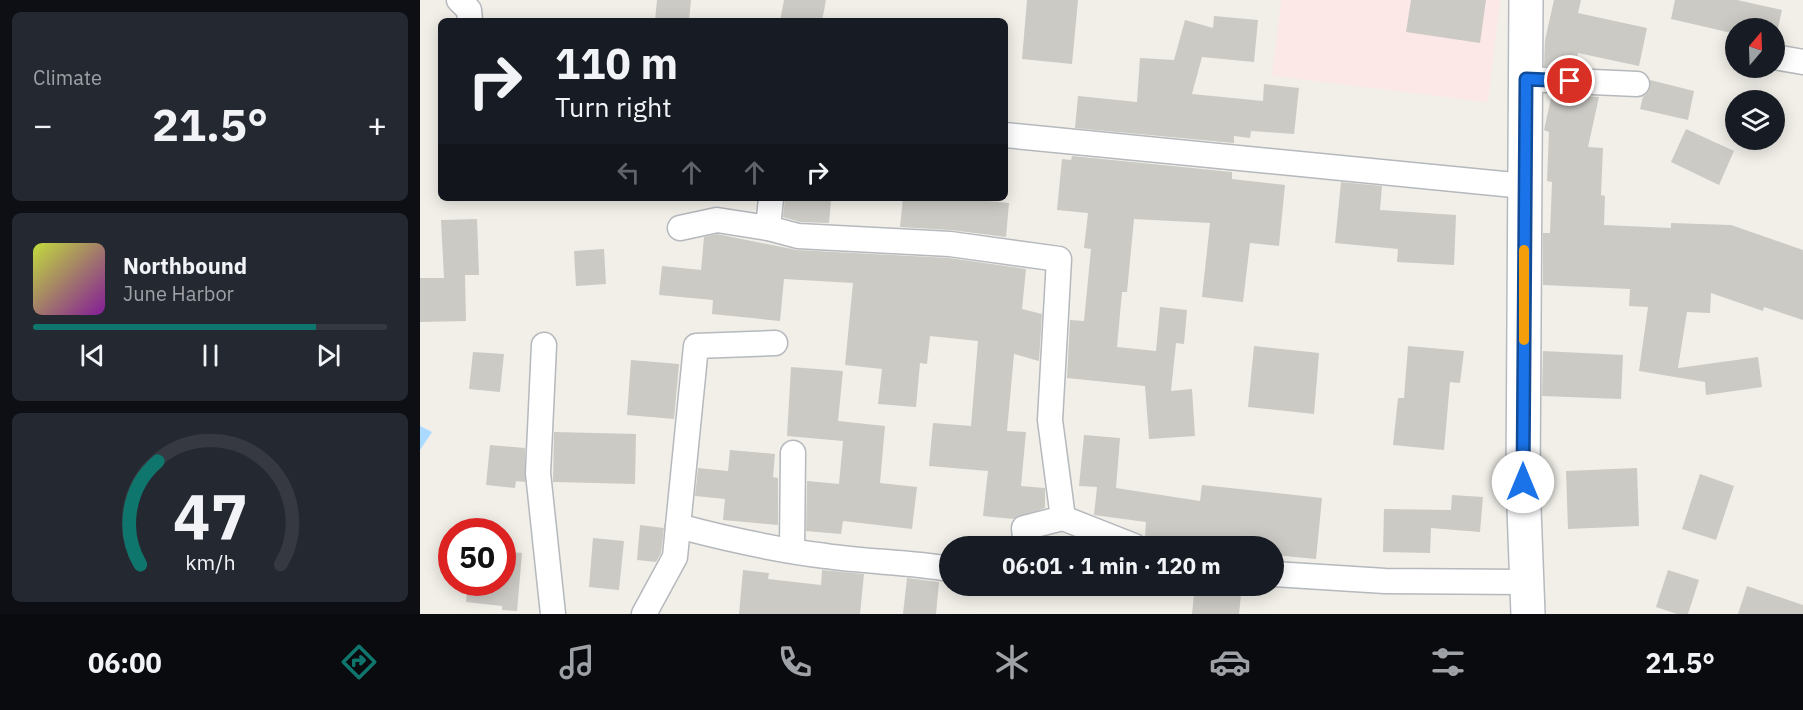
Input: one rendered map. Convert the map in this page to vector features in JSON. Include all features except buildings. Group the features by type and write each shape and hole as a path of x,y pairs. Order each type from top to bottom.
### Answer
{"main road":[{"path":"1526,0 1523,482 1528,614"}],"street":[{"path":"459,0 469,10 470,18"},
{"path":"1785,59 1803,62"},
{"path":"1526,79 1637,84"},
{"path":"1008,135 1524,186"},
{"path":"768,228 771,201"},
{"path":"680,228 717,220 768,228 798,236 950,244 1059,259 1050,420 1062,518"},
{"path":"644,614 675,557 696,346 775,343"},
{"path":"544,345 538,473 553,614"},
{"path":"792,550 793,453"},
{"path":"1025,536 1024,528 1062,518 1108,536"},
{"path":"678,526 739,543 827,556 906,562 939,567"},
{"path":"1284,575 1385,581 1527,582"}],"shaded area":[{"path":"1281,0 1500,0 1488,102 1272,76"}],"water":[{"path":"420,426 432,432 420,450"}],"slow traffic":[{"path":"1524,250 1524,340"}],"route":[{"path":"1523,482 1526,79 1570,81"}]}
